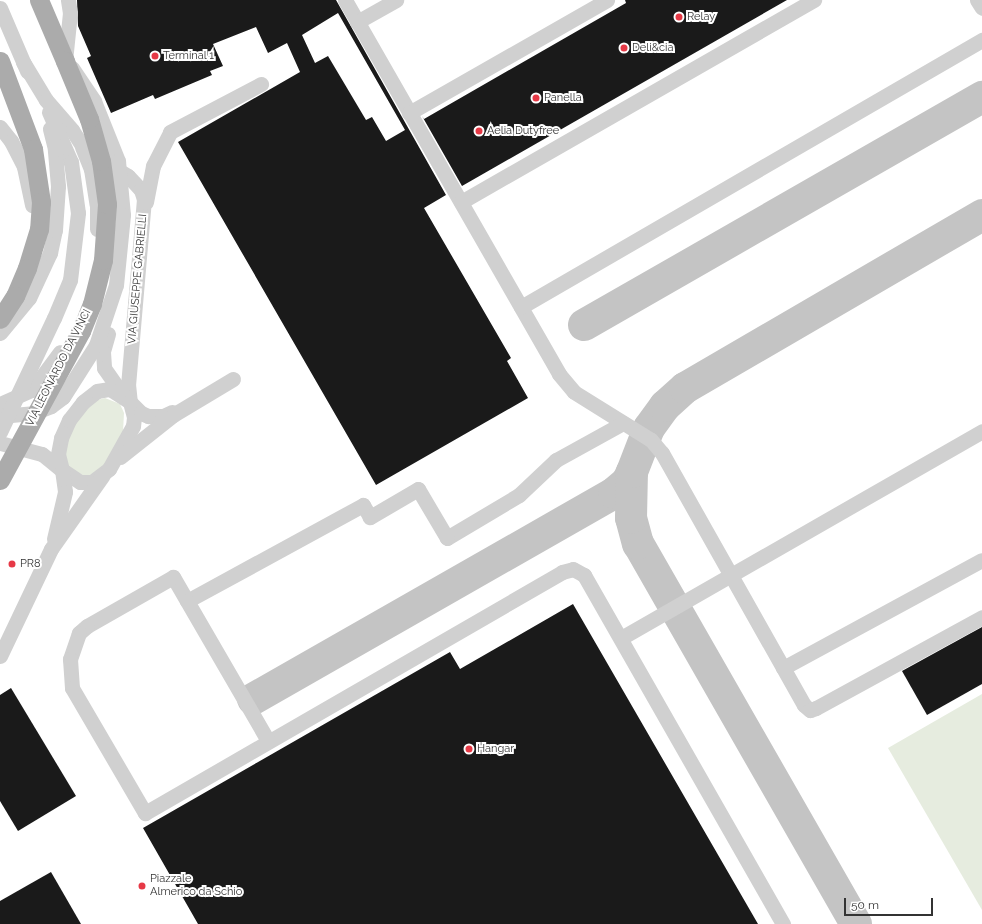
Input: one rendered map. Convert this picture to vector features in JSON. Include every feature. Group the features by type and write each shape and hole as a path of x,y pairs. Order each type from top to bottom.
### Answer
{"main road":[{"name":"VIA LEONARDO DA VINCI","path":"0,480 81,331 92,304 103,260 107,204 101,161 89,119 39,0"},
{"path":"0,61 4,76 33,149 41,202 37,238 15,296 0,319"}],"street":[{"path":"0,416 33,413 59,401 75,382 104,336 116,310 116,285 123,215 118,161 92,96 65,62 70,13 68,0"},
{"path":"345,0 566,384 623,423 651,440 662,453 804,705 810,710 982,617"},
{"path":"357,22 395,0"},
{"path":"410,113 607,0"},
{"path":"461,202 814,0"},
{"path":"977,0 982,8"},
{"path":"0,8 34,87 65,144 77,192 78,220 74,262 68,285 0,432"},
{"path":"521,307 982,40"},
{"name":"VIA GIUSEPPE GABRIELLI","path":"23,62 46,100 72,130 81,146 93,156 128,176 141,190 145,209 127,399"},
{"path":"145,209 153,166 170,132 260,84"},
{"path":"0,333 19,312 37,285 50,253 55,230 58,186 55,149 34,87"},
{"path":"0,127 11,141 24,167 31,200 26,262 15,296"},
{"path":"0,404 24,396 41,381 70,336 81,310 92,269 97,228 97,205 90,169 81,146"},
{"path":"104,336 104,368 127,399 141,413 154,417 163,416 200,399"},
{"path":"113,462 173,415 234,379"},
{"path":"0,656 51,550 113,462 133,426 134,417 127,399 116,391 105,389 91,395 76,409 63,431 59,445 65,482 64,500 51,550"},
{"path":"187,601 363,505 370,517 418,489 447,538 519,495 556,460 623,423"},
{"path":"621,638 982,431"},
{"path":"0,443 42,454 80,482 92,482 103,475"},
{"path":"783,668 982,560"},
{"path":"268,741 173,577 86,626 79,633 72,650 69,675 72,688 145,813 562,572 573,569 584,575 783,924"}],"shaded area":[{"path":"105,398 120,404 124,413 123,432 104,467 95,474 85,476 74,471 66,464 65,450 70,432 81,414 97,400"},
{"path":"982,694 982,910 888,748"}],"building":[{"path":"77,0 336,0 446,195 424,208 511,358 507,361 528,398 376,485 178,142 300,72 287,43 268,53 256,27 213,44 223,66 210,71 212,75 155,99 153,95 111,113 87,58 91,56 78,26","holes":["338,13 405,130 386,141 372,117 366,120 328,56 315,63 302,35"]},
{"path":"625,0 787,0 462,186 422,116 424,119 626,3"},
{"name":"Hangar","path":"573,604 758,924 198,924 143,828 450,652 460,669"},
{"path":"982,627 982,684 927,715 902,671"},
{"path":"11,688 76,796 18,831 0,801 0,695"},
{"path":"51,872 81,924 0,924 0,901"}],"taxiway":[{"path":"584,325 982,97"},
{"path":"856,924 638,544 631,518 632,472 649,428 665,406 685,388 982,215"},
{"path":"253,699 614,493 627,482 632,472"}],"place":[{"name":"Relay","path":"679,17"},
{"name":"Deli&cia","path":"624,48"},
{"name":"Terminal 1","path":"155,56"},
{"name":"Panella","path":"536,98"},
{"name":"Aelia Dutyfree","path":"479,131"},
{"name":"PR8","path":"12,564"},
{"name":"Hangar","path":"469,749"},
{"name":"Piazzale Almerico da Schio","path":"142,886"}]}
